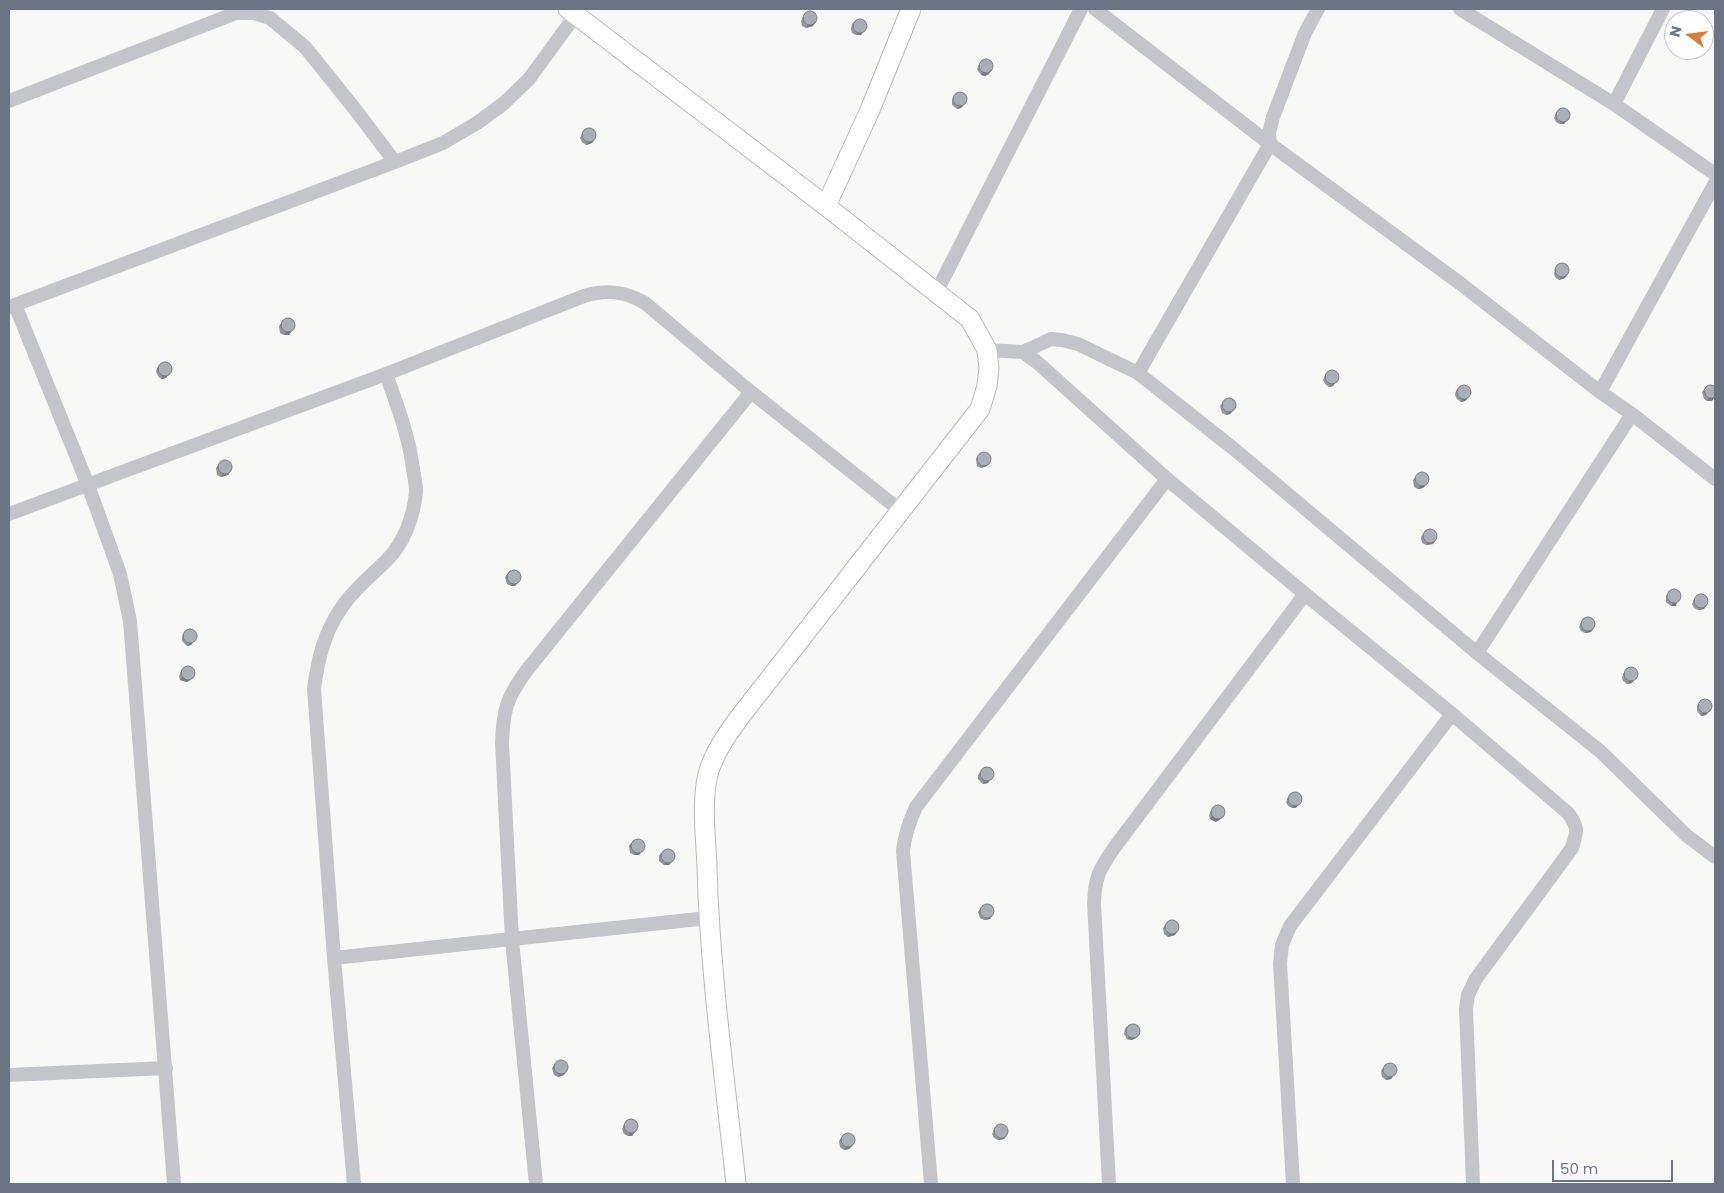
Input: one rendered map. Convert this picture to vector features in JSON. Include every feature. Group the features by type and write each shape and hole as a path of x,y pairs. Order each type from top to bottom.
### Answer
{"street":[{"path":"826,206 870,110 912,9"},
{"path":"936,293 1081,9"},
{"path":"1095,9 1270,144 1461,284 1715,479"},
{"path":"1138,373 1270,144 1269,133 1273,117 1305,33 1318,9"},
{"path":"1460,9 1614,104 1715,174"},
{"path":"1614,104 1663,9"},
{"path":"174,1184 130,621 120,574 88,484 12,306 395,162 443,142 477,123 503,104 529,79 575,11 970,319 986,350 989,368 987,386 980,409 739,718 725,737 714,757 706,787 705,802 708,918 736,1184"},
{"path":"9,101 236,13 254,13 270,18 305,47 395,162"},
{"path":"1600,392 1715,183"},
{"path":"9,514 386,374 584,296 610,291 634,296 645,303 751,392 901,511"},
{"path":"986,350 1022,352 1051,339 1062,340 1078,344 1138,373 1311,512 1478,653 1600,751 1686,835 1715,857"},
{"path":"1022,352 1038,363 1168,479 1452,714 1568,813 1576,824 1576,835 1572,848 1475,980 1468,995 1466,1024 1473,1184"},
{"path":"354,1184 334,958 314,689 318,660 326,635 342,606 388,559 402,539 412,516 416,490 410,444 386,374"},
{"path":"536,1184 512,940 502,744 506,704 514,688 527,670 751,392"},
{"path":"1478,653 1632,414"},
{"path":"931,1184 903,851 904,835 916,807 1168,479"},
{"path":"1109,1184 1094,903 1095,882 1101,867 1114,848 1305,594"},
{"path":"1293,1184 1280,963 1282,945 1290,926 1452,714"},
{"path":"334,958 708,918"},
{"path":"9,1076 166,1068"}],"building":[{"path":"810,11 815,13 817,18 815,23 810,25 805,23 803,18 805,13"},
{"path":"860,19 865,21 867,26 865,31 860,33 855,31 853,26 855,21"},
{"path":"986,59 991,61 993,66 991,71 986,73 981,71 979,66 981,61"},
{"path":"960,92 965,94 967,99 965,104 960,106 955,104 953,99 955,94"},
{"path":"1563,108 1568,110 1570,115 1568,120 1563,122 1558,120 1556,115 1558,110"},
{"path":"589,128 594,130 596,135 594,140 589,142 584,140 582,135 584,130"},
{"path":"1562,263 1567,265 1569,270 1567,275 1562,277 1557,275 1555,270 1557,265"},
{"path":"288,318 293,320 295,325 293,330 288,332 283,330 281,325 283,320"},
{"path":"165,362 170,364 172,369 170,374 165,376 160,374 158,369 160,364"},
{"path":"1332,370 1337,372 1339,377 1337,382 1332,384 1327,382 1325,377 1327,372"},
{"path":"1464,385 1469,387 1471,392 1469,397 1464,399 1459,397 1457,392 1459,387"},
{"path":"1707,386 1715,386 1714,398 1706,396 1704,390"},
{"path":"1229,398 1234,400 1236,405 1234,410 1229,412 1224,410 1222,405 1224,400"},
{"path":"984,452 989,454 991,459 989,464 984,466 979,464 977,459 979,454"},
{"path":"225,460 230,462 232,467 230,472 225,474 220,472 218,467 220,462"},
{"path":"1422,472 1427,474 1429,479 1427,484 1422,486 1417,484 1415,479 1417,474"},
{"path":"1430,529 1435,531 1437,536 1435,541 1430,543 1425,541 1423,536 1425,531"},
{"path":"514,570 519,572 521,577 519,582 514,584 509,582 507,577 509,572"},
{"path":"1674,589 1679,591 1681,596 1679,601 1674,603 1669,601 1667,596 1669,591"},
{"path":"1701,594 1706,596 1708,601 1706,606 1701,608 1696,606 1694,601 1696,596"},
{"path":"1588,617 1593,619 1595,624 1593,629 1588,631 1583,629 1581,624 1583,619"},
{"path":"190,629 195,631 197,636 195,641 190,643 185,641 183,636 185,631"},
{"path":"188,666 193,668 195,673 193,678 188,680 183,678 181,673 183,668"},
{"path":"1631,667 1636,669 1638,674 1636,679 1631,681 1626,679 1624,674 1626,669"},
{"path":"1705,699 1710,701 1712,706 1710,711 1705,713 1700,711 1698,706 1700,701"},
{"path":"987,767 992,769 994,774 992,779 987,781 982,779 980,774 982,769"},
{"path":"1295,792 1300,794 1302,799 1300,804 1295,806 1290,804 1288,799 1290,794"},
{"path":"1218,805 1223,807 1225,812 1223,817 1218,819 1213,817 1211,812 1213,807"},
{"path":"638,839 643,841 645,846 643,851 638,853 633,851 631,846 633,841"},
{"path":"668,849 673,851 675,856 673,861 668,863 663,861 661,856 663,851"},
{"path":"987,904 992,906 994,911 992,916 987,918 982,916 980,911 982,906"},
{"path":"1172,920 1177,922 1179,927 1177,932 1172,934 1167,932 1165,927 1167,922"},
{"path":"1133,1024 1138,1026 1140,1031 1138,1036 1133,1038 1128,1036 1126,1031 1128,1026"},
{"path":"561,1060 566,1062 568,1067 566,1072 561,1074 556,1072 554,1067 556,1062"},
{"path":"1390,1063 1395,1065 1397,1070 1395,1075 1390,1077 1385,1075 1383,1070 1385,1065"},
{"path":"631,1119 636,1121 638,1126 636,1131 631,1133 626,1131 624,1126 626,1121"},
{"path":"1001,1124 1006,1126 1008,1131 1006,1136 1001,1138 996,1136 994,1131 996,1126"},
{"path":"848,1133 853,1135 855,1140 853,1145 848,1147 843,1145 841,1140 843,1135"}]}
